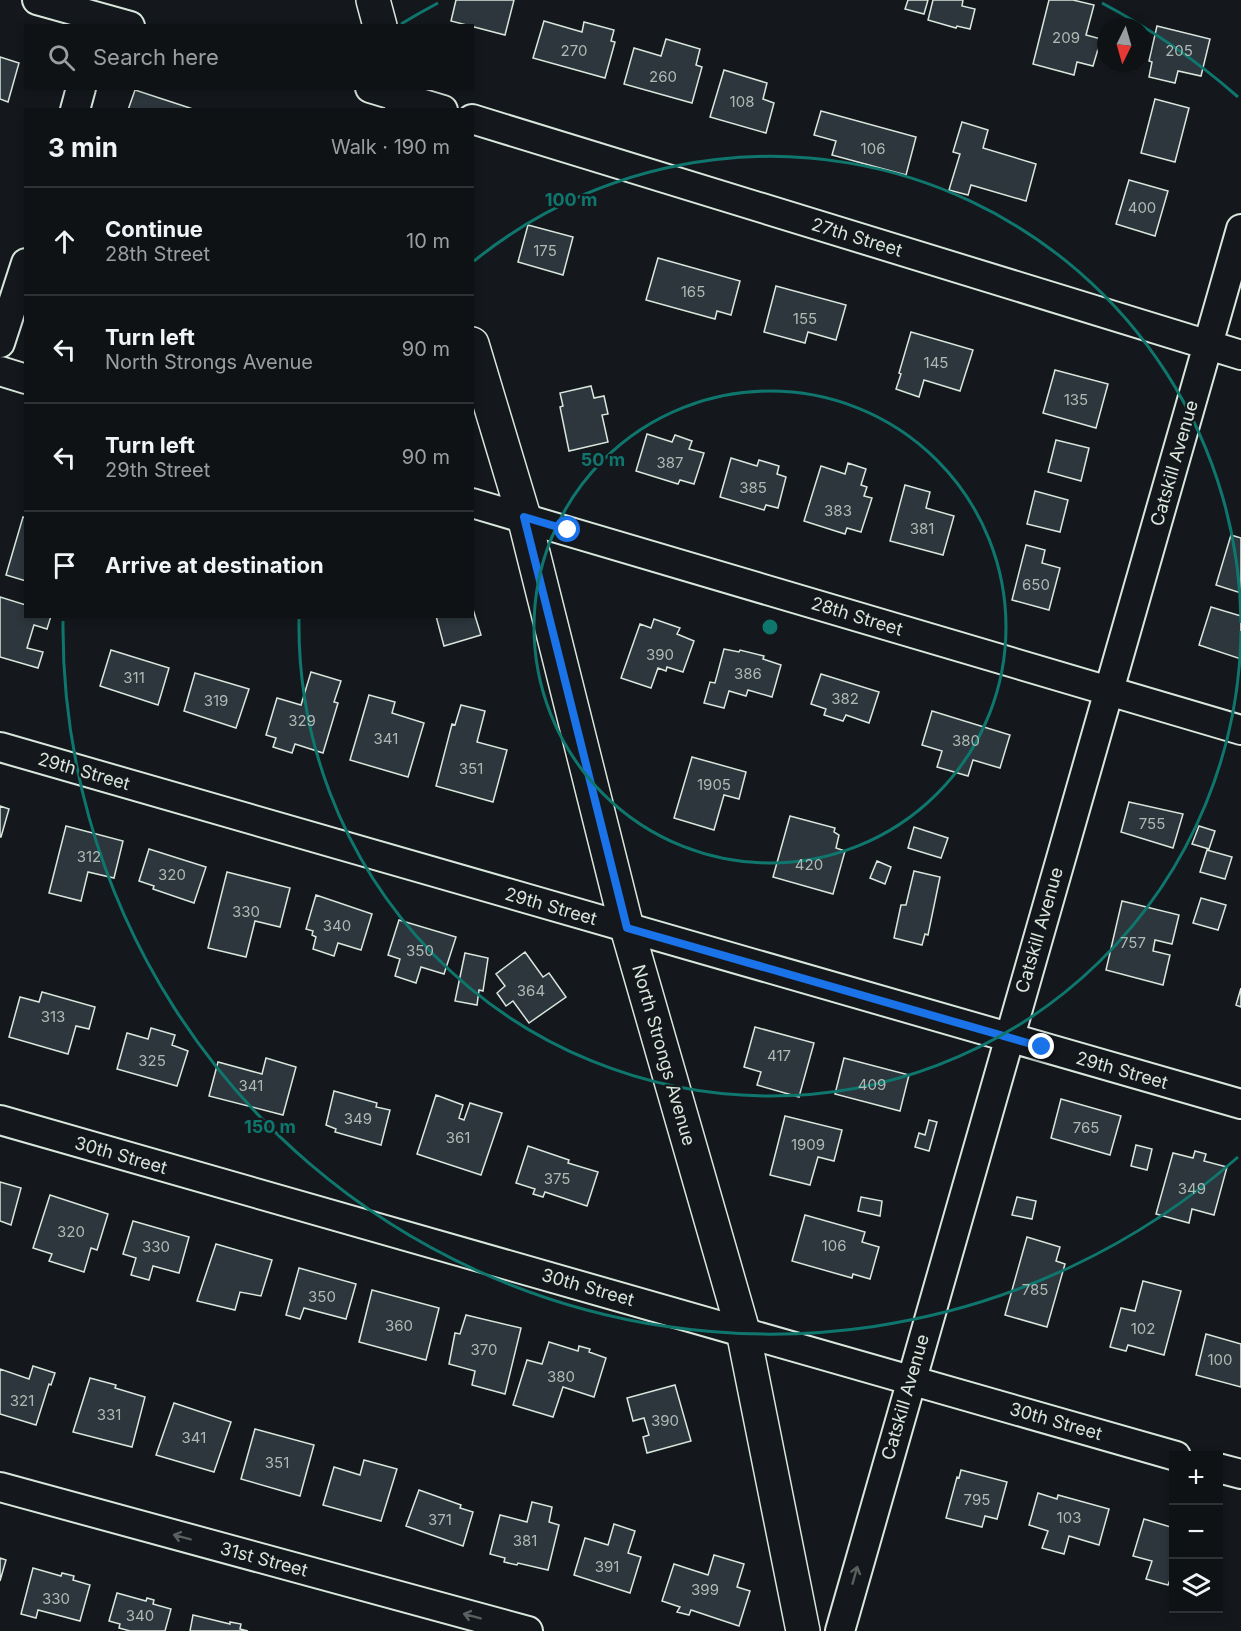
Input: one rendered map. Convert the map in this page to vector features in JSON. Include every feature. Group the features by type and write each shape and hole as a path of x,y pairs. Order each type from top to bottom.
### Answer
{"street":[{"path":"37,0 111,17"},
{"path":"373,0 379,24"},
{"path":"76,108 80,90"},
{"path":"392,96 436,108"},
{"name":"27th Street","path":"474,120 1241,355"},
{"name":"Catskill Avenue","path":"840,1631 1008,1037 1241,229"},
{"path":"0,343 24,269"},
{"name":"North Strongs Avenue","path":"474,351 524,517 627,928 743,1331 803,1631"},
{"path":"0,371 24,378"},
{"name":"28th Street","path":"474,504 1241,730"},
{"name":"29th Street","path":"0,747 1241,1104"},
{"name":"30th Street","path":"0,1120 1169,1453"},
{"path":"1223,1469 1241,1474"},
{"name":"31st Street","path":"0,1487 528,1631"}],"building":[{"path":"456,0 514,0 505,35 474,27 474,24 451,21"},
{"path":"908,0 928,0 924,14 905,9"},
{"path":"933,0 963,0 962,6 975,9 970,29 957,26 956,28 928,20"},
{"path":"1049,0 1073,0 1094,5 1086,35 1097,38 1097,52 1093,66 1077,62 1074,75 1033,64"},
{"path":"544,21 582,32 584,22 614,30 611,41 615,42 605,78 533,58"},
{"path":"1157,26 1210,39 1201,76 1178,71 1175,83 1149,77 1151,52"},
{"path":"666,39 700,49 696,65 702,67 692,103 624,84 634,48 661,56"},
{"path":"0,57 19,63 8,102 0,99"},
{"path":"724,70 767,83 763,99 774,103 766,133 710,117"},
{"path":"135,90 190,108 129,108"},
{"path":"1155,99 1189,108 1175,162 1141,153"},
{"path":"821,111 916,137 906,175 832,155 836,141 814,135"},
{"path":"962,122 988,130 983,148 1036,164 1026,201 971,185 968,195 949,190 960,154 953,152"},
{"path":"1129,180 1168,191 1155,236 1116,224"},
{"path":"528,225 573,237 563,275 518,262"},
{"path":"658,258 740,281 731,315 717,311 715,319 646,300"},
{"path":"776,286 846,305 836,340 808,332 805,343 764,332"},
{"path":"911,332 973,350 960,391 924,380 919,397 896,389"},
{"path":"1055,370 1108,384 1096,428 1043,413"},
{"path":"591,386 594,398 604,396 608,414 602,415 608,442 569,451 560,407 563,406 560,393"},
{"path":"647,434 672,442 675,435 692,441 689,449 704,453 694,484 680,480 678,484 636,471"},
{"path":"1056,440 1089,448 1081,481 1048,472"},
{"path":"731,458 757,466 759,460 779,466 777,474 786,477 778,508 766,505 764,510 720,497"},
{"path":"848,463 866,469 861,485 867,487 864,496 872,498 861,532 847,528 845,534 804,521 821,466 845,474"},
{"path":"905,485 930,492 926,508 954,516 943,555 890,541"},
{"path":"1035,491 1068,500 1060,532 1027,524"},
{"path":"23,517 24,580 6,575"},
{"path":"1231,535 1241,538 1241,593 1216,585"},
{"path":"1026,545 1045,550 1042,563 1060,568 1049,610 1012,600"},
{"path":"0,597 24,604 24,618 50,618 47,629 34,625 27,648 43,652 38,668 0,657"},
{"path":"1211,607 1241,616 1241,659 1199,645"},
{"path":"474,612 481,635 444,646 437,618 474,618"},
{"path":"654,619 680,628 677,634 694,641 683,672 667,667 666,671 658,668 651,688 621,678 640,624 651,628"},
{"path":"724,649 764,656 763,659 781,665 772,697 748,690 746,696 729,691 724,708 704,703 710,682 715,683"},
{"path":"111,650 169,668 158,705 100,686"},
{"path":"311,672 341,681 334,702 338,703 323,753 295,744 292,753 273,747 276,738 266,735 277,698 301,705"},
{"path":"195,673 249,689 236,728 184,711"},
{"path":"821,674 879,692 869,723 846,715 843,721 824,715 826,709 811,704"},
{"path":"369,695 395,702 392,713 424,723 408,777 350,760"},
{"path":"461,705 485,711 477,742 507,750 493,802 436,786 452,724 455,725"},
{"path":"932,711 1010,735 1000,768 973,760 968,776 937,767 942,751 922,745"},
{"path":"692,757 746,772 739,799 724,795 714,830 674,818"},
{"path":"1129,802 1183,814 1173,848 1121,832"},
{"path":"0,806 9,809 1,837 0,837"},
{"path":"790,816 835,828 834,832 839,835 836,848 845,851 833,894 773,877"},
{"path":"66,826 123,841 114,878 88,872 81,901 49,893"},
{"path":"1199,826 1215,831 1209,849 1192,844"},
{"path":"914,827 948,838 941,858 908,848"},
{"path":"149,849 206,867 194,903 153,889 154,886 139,881"},
{"path":"1207,850 1232,857 1225,879 1200,872"},
{"path":"877,861 891,867 885,884 870,878"},
{"path":"914,871 940,877 928,935 925,934 922,945 894,938 901,905 906,905"},
{"path":"227,872 290,888 280,927 255,921 246,957 208,948"},
{"path":"316,895 372,914 361,950 338,943 334,956 313,949 316,937 312,935 313,931 306,929"},
{"path":"1201,898 1226,905 1218,930 1193,923"},
{"path":"1122,901 1179,915 1172,944 1155,940 1153,951 1170,955 1163,985 1106,970"},
{"path":"399,920 456,937 444,974 421,967 416,983 395,976 400,959 388,955"},
{"path":"525,952 543,977 549,973 566,997 529,1023 513,1001 506,1006 497,993 505,986 496,974"},
{"path":"465,953 488,958 483,991 479,990 477,1005 455,1001"},
{"path":"1241,988 1241,1007 1236,1005"},
{"path":"42,992 95,1007 89,1029 76,1026 68,1054 9,1037 20,997 39,1002"},
{"path":"755,1027 814,1043 799,1097 757,1085 761,1072 744,1067"},
{"path":"151,1028 175,1035 172,1045 188,1051 177,1086 117,1069 127,1033 148,1039"},
{"path":"266,1058 296,1067 283,1115 209,1096 218,1062 262,1074"},
{"path":"844,1058 909,1075 900,1111 835,1094"},
{"path":"334,1091 377,1103 376,1107 390,1110 381,1145 335,1132 336,1129 326,1125"},
{"path":"436,1095 463,1105 459,1118 464,1120 470,1103 502,1113 481,1175 417,1154"},
{"path":"1061,1099 1121,1116 1110,1155 1051,1138"},
{"path":"785,1116 842,1130 834,1161 818,1157 810,1185 770,1175"},
{"path":"929,1120 937,1122 929,1151 915,1147 919,1133 925,1135"},
{"path":"1136,1145 1152,1149 1147,1170 1131,1166"},
{"path":"528,1146 569,1160 568,1163 598,1172 587,1206 545,1192 543,1197 533,1194 535,1189 516,1183"},
{"path":"1195,1151 1206,1154 1204,1161 1227,1167 1214,1215 1192,1209 1189,1223 1156,1214 1173,1153 1193,1158"},
{"path":"0,1182 21,1188 11,1225 0,1221"},
{"path":"50,1195 108,1214 97,1250 91,1248 84,1272 49,1261 52,1254 33,1248"},
{"path":"861,1197 882,1201 880,1216 858,1211"},
{"path":"1017,1197 1036,1201 1032,1219 1012,1215"},
{"path":"805,1215 865,1232 862,1242 879,1247 870,1279 853,1274 852,1278 792,1261"},
{"path":"133,1221 189,1237 179,1273 153,1266 149,1280 131,1275 136,1258 123,1254"},
{"path":"1027,1237 1060,1247 1056,1261 1065,1264 1047,1327 1005,1315"},
{"path":"216,1244 272,1260 261,1296 240,1292 235,1310 197,1301"},
{"path":"299,1268 356,1284 346,1319 304,1308 300,1319 286,1315"},
{"path":"1143,1281 1181,1291 1164,1355 1128,1345 1126,1351 1110,1347 1121,1308 1135,1311"},
{"path":"372,1290 439,1308 426,1360 359,1342"},
{"path":"466,1315 521,1328 505,1394 472,1385 475,1371 449,1364 455,1333 460,1334"},
{"path":"1206,1334 1241,1344 1241,1387 1196,1375"},
{"path":"549,1342 578,1351 579,1346 590,1349 589,1352 606,1358 594,1397 563,1387 553,1417 513,1405 527,1360 542,1364"},
{"path":"33,1366 55,1373 51,1385 49,1384 36,1425 0,1414 0,1369 29,1379"},
{"path":"90,1378 116,1385 115,1388 145,1397 132,1447 73,1432"},
{"path":"675,1385 691,1441 647,1453 643,1437 649,1435 644,1418 633,1421 627,1398"},
{"path":"174,1403 231,1422 214,1472 156,1455"},
{"path":"255,1429 314,1445 300,1496 241,1479"},
{"path":"364,1460 397,1469 381,1521 323,1505 334,1467 360,1475"},
{"path":"961,1470 1007,1482 997,1519 985,1516 982,1527 946,1518"},
{"path":"419,1490 461,1505 460,1508 473,1512 463,1546 406,1526"},
{"path":"1038,1493 1057,1499 1058,1495 1109,1509 1099,1545 1069,1536 1064,1554 1042,1548 1048,1531 1029,1525"},
{"path":"532,1502 552,1507 549,1522 559,1525 548,1570 504,1562 505,1558 490,1554 500,1515 527,1522"},
{"path":"1144,1519 1169,1526 1168,1585 1146,1579 1152,1561 1133,1556"},
{"path":"614,1524 635,1531 628,1553 641,1557 630,1593 574,1575 585,1538 608,1545"},
{"path":"714,1555 744,1564 737,1587 750,1591 739,1626 691,1610 689,1615 677,1612 680,1607 662,1601 674,1564 708,1575"},
{"path":"0,1558 6,1560 0,1581"},
{"path":"33,1568 61,1576 62,1573 74,1576 73,1580 90,1585 80,1621 38,1610 36,1618 21,1614"},
{"path":"117,1593 146,1601 147,1598 154,1600 153,1604 171,1609 165,1631 130,1631 119,1628 120,1624 109,1621"},
{"path":"193,1615 230,1624 230,1622 241,1624 240,1629 248,1631 190,1631"}],"route":[{"path":"568,530 524,517 627,928 1042,1047"}]}
